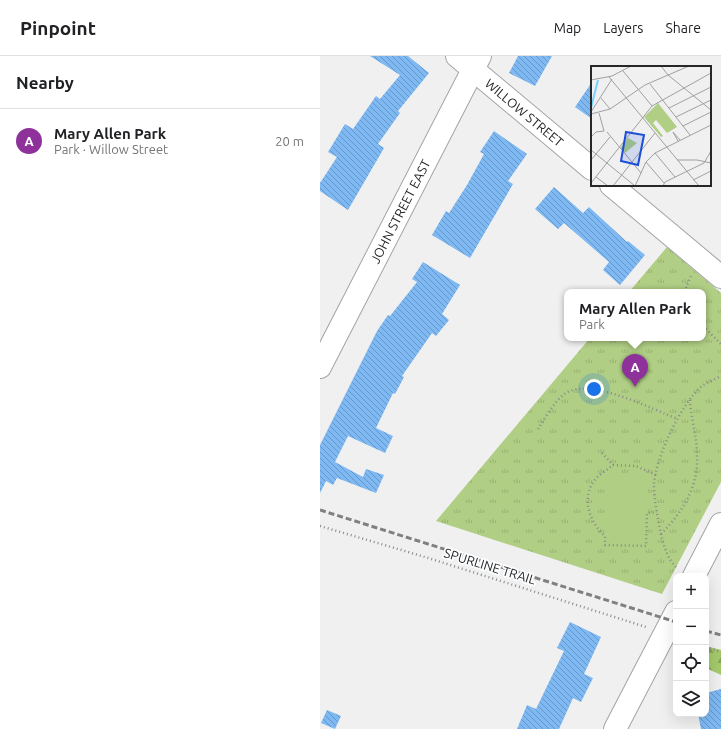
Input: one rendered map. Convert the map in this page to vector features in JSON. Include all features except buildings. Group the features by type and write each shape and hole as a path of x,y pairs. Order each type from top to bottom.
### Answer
{"street":[{"name":"WILLOW STREET","path":"470,60 591,168"},
{"name":"JOHN STREET EAST","path":"320,367 470,60"},
{"path":"612,186 721,277"},
{"path":"686,572 721,524"},
{"path":"615,729 673,618"}],"path":[{"path":"706,329 721,344"},
{"path":"686,572 673,564 664,548 657,512 654,485 661,453 690,399 702,386 721,376"},
{"path":"538,429 560,398 568,392 576,389 593,390 614,394 678,420"},
{"path":"661,534 674,521 684,505 695,480 698,456 690,399"},
{"path":"602,453 613,465"},
{"path":"656,476 636,466 613,465 594,482 588,497 588,509 593,521 605,536 605,545 646,546 647,513 657,512"},
{"name":"SPURLINE TRAIL","path":"320,526 425,556 648,627"},
{"path":"709,648 721,652"}],"green space":[{"path":"667,247 721,293 721,482 662,594 436,521 587,341 706,341 706,289 632,289"},
{"path":"607,476 648,477 646,546 605,545"},
{"path":"709,647 721,650 721,675 709,669"}],"railway":[{"path":"320,510 673,621"},
{"path":"709,632 721,635"}],"place":[{"name":"Mary Allen Park","path":"635,387"}]}
